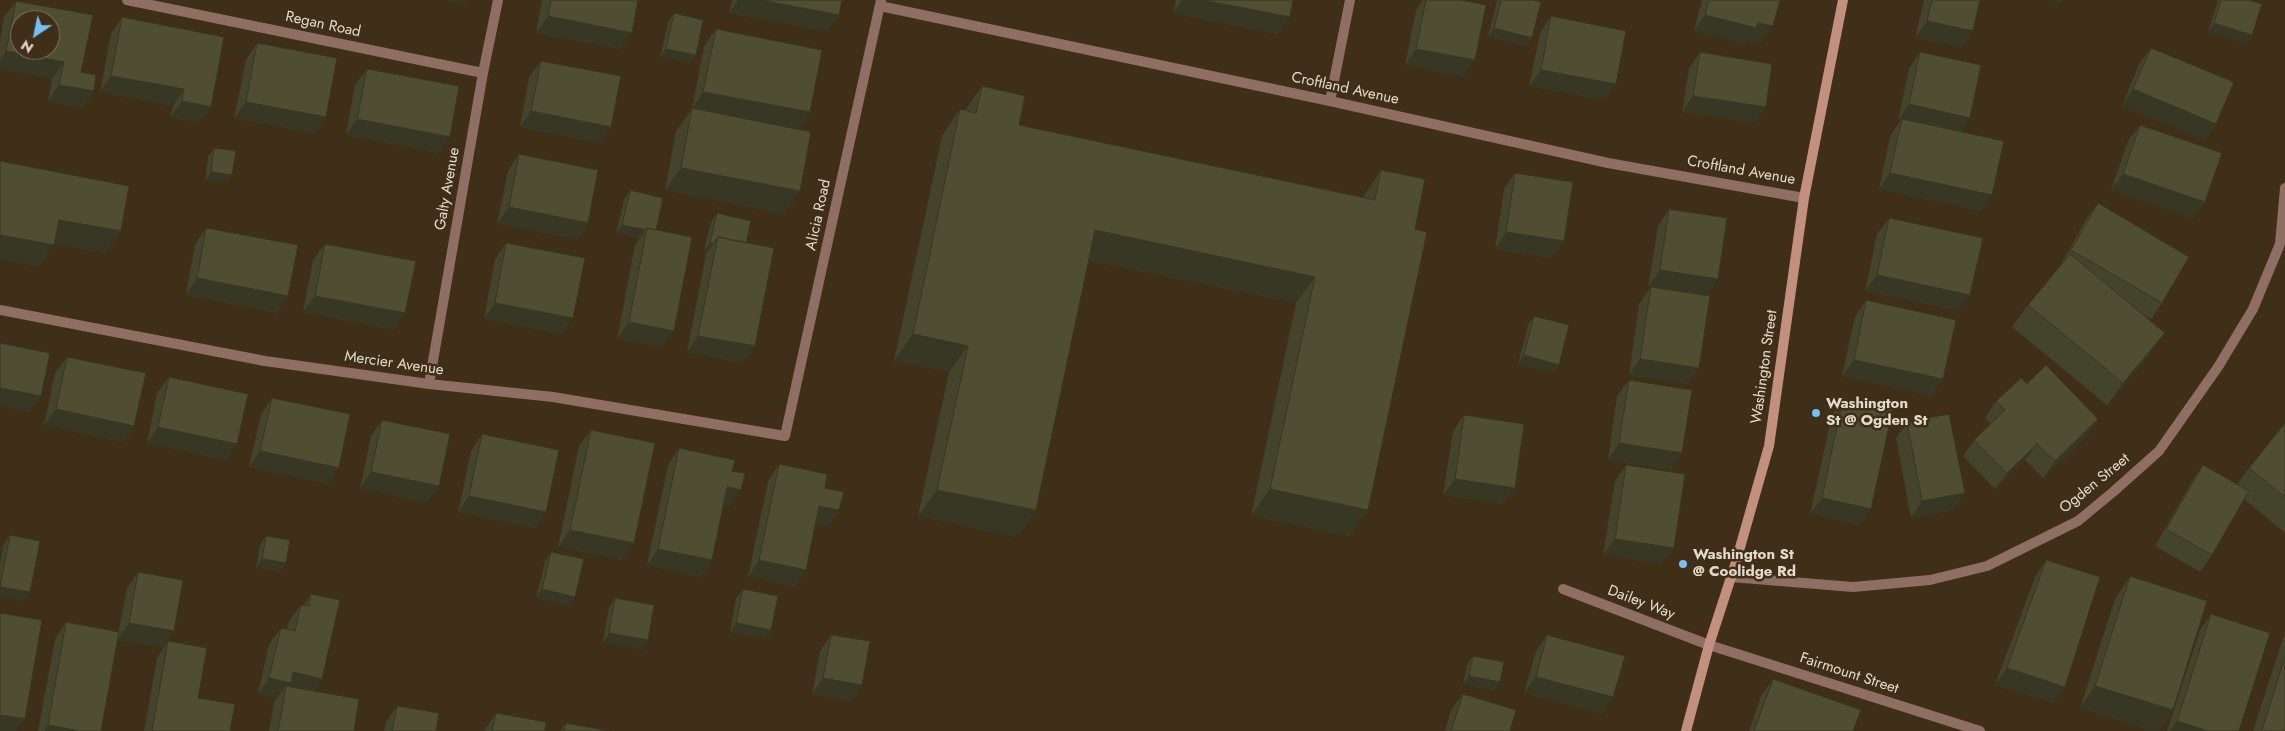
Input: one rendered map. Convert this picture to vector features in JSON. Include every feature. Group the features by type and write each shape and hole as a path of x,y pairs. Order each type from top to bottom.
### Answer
{"main road":[{"name":"Washington Street","path":"1686,731 1709,645 1769,446 1804,198 1843,0"}],"street":[{"name":"Regan Road","path":"127,0 483,73"},
{"name":"Galty Avenue","path":"429,384 483,73 498,0"},
{"path":"1330,100 1350,0"},
{"name":"Croftland Avenue","path":"881,3 1608,162 1804,198"},
{"name":"Alicia Road","path":"786,436 881,3"},
{"name":"Ogden Street","path":"1731,576 1853,587 1930,580 1987,566 2078,521 2114,492 2159,450 2218,367 2253,309 2283,246 2285,188"},
{"name":"Mercier Avenue","path":"0,310 265,361 429,384 553,397 786,436"},
{"name":"Dailey Way","path":"1563,590 1709,645"},
{"name":"Fairmount Street","path":"1709,645 1980,731"}],"building":[{"path":"551,0 638,0 632,33 548,16"},
{"path":"760,0 842,0 839,15"},
{"path":"1202,0 1293,0 1290,17"},
{"path":"1426,0 1461,0 1486,5 1475,60 1416,49"},
{"path":"1501,0 1534,0 1541,2 1532,38 1494,28"},
{"path":"1709,0 1780,0 1773,26 1758,23 1756,28 1705,15"},
{"path":"1932,0 1980,0 1973,31 1927,21"},
{"path":"2221,0 2249,0 2262,4 2252,35 2214,23"},
{"path":"16,1 93,15 81,72 96,75 94,91 59,85 64,62 53,60 60,60 60,10 14,10"},
{"path":"674,13 703,20 696,55 666,49"},
{"path":"1551,16 1626,31 1616,84 1541,70"},
{"path":"122,17 224,37 211,107 182,101 184,89 111,76"},
{"path":"716,29 822,50 810,112 703,92"},
{"path":"10,31 10,52 6,51"},
{"path":"257,43 337,58 326,117 246,102"},
{"path":"2151,48 2234,82 2216,124 2133,89"},
{"path":"1700,52 1772,64 1766,107 1693,96"},
{"path":"1920,52 1981,65 1970,118 1909,104"},
{"path":"541,61 621,76 611,127 531,111"},
{"path":"367,69 459,86 450,137 357,119"},
{"path":"982,86 1025,96 1019,125 1375,200 1381,170 1425,179 1415,229 1427,232 1368,510 1270,489 1315,277 1095,230 1036,510 937,490 968,346 913,334 960,109 976,113"},
{"path":"692,108 811,132 800,191 681,168"},
{"path":"1902,119 2004,141 1992,195 1890,173"},
{"path":"2140,125 2222,153 2205,202 2123,174"},
{"path":"214,148 236,151 232,175 211,172"},
{"path":"519,154 598,170 588,223 509,207"},
{"path":"0,161 129,186 121,231 59,220 54,245 0,235"},
{"path":"1515,173 1573,182 1564,241 1506,232"},
{"path":"630,190 663,198 656,230 622,225"},
{"path":"2098,203 2189,257 2162,303 2071,250"},
{"path":"1669,209 1727,218 1718,279 1660,270"},
{"path":"717,213 751,221 746,243 718,237 714,243 710,243"},
{"path":"1889,218 1983,238 1970,295 1877,275"},
{"path":"206,228 298,245 288,296 197,278"},
{"path":"647,228 692,237 674,331 629,322"},
{"path":"718,237 774,248 755,346 698,336"},
{"path":"506,243 585,258 573,318 495,303"},
{"path":"325,244 416,261 405,313 315,296"},
{"path":"2070,254 2165,333 2123,383 2028,305"},
{"path":"1651,287 1710,296 1699,368 1640,359"},
{"path":"1866,300 1956,320 1943,379 1854,360"},
{"path":"1534,316 1569,325 1559,365 1524,355"},
{"path":"0,343 50,353 41,396 0,388"},
{"path":"67,357 146,373 134,426 56,409"},
{"path":"2046,365 2098,419 2055,461 2037,444 2007,473 1974,440 2005,410 1996,401 2021,378 2027,384"},
{"path":"169,377 248,394 237,444 158,427"},
{"path":"1629,380 1692,390 1682,453 1619,443"},
{"path":"272,398 350,414 339,468 260,451"},
{"path":"1843,398 1893,408 1871,509 1822,498"},
{"path":"1949,414 1965,493 1922,501 1907,422"},
{"path":"1464,415 1524,424 1515,488 1455,479"},
{"path":"382,420 450,434 439,486 371,472"},
{"path":"2285,423 2285,497 2249,468"},
{"path":"591,430 655,443 634,543 570,530"},
{"path":"482,434 559,450 546,512 469,496"},
{"path":"679,448 735,460 732,471 745,473 741,490 727,487 712,560 658,549"},
{"path":"779,464 827,474 825,488 844,492 839,510 819,506 806,570 759,560"},
{"path":"1626,465 1685,474 1674,548 1615,539"},
{"path":"2203,465 2249,491 2212,555 2166,529"},
{"path":"10,535 40,541 30,592 0,587"},
{"path":"266,536 290,540 286,563 262,559"},
{"path":"551,552 584,559 575,597 542,589"},
{"path":"2046,560 2100,577 2065,687 2007,668"},
{"path":"138,572 183,580 174,631 129,623"},
{"path":"2130,576 2207,601 2173,710 2095,686"},
{"path":"743,589 778,596 771,630 736,623"},
{"path":"311,594 340,600 322,679 293,672 291,683 269,678 281,628 295,631 301,605 309,606"},
{"path":"615,598 654,605 648,640 609,633"},
{"path":"0,613 42,620 25,719 0,715"},
{"path":"2211,614 2270,633 2239,731 2208,731 2177,721"},
{"path":"66,622 119,632 101,731 79,731 48,725"},
{"path":"831,635 870,641 862,685 823,678"},
{"path":"1547,635 1625,656 1613,697 1536,677"},
{"path":"168,641 207,648 198,698 235,704 230,731 152,731"},
{"path":"1473,656 1504,662 1500,682 1469,676"},
{"path":"2285,657 2285,731 2265,731 2262,730"},
{"path":"1773,679 1861,710 1853,731 1754,731"},
{"path":"286,686 359,699 354,731 278,731"},
{"path":"1463,694 1516,710 1510,731 1451,731"},
{"path":"397,706 439,713 436,731 392,731"},
{"path":"496,713 546,722 545,731 492,731"},
{"path":"566,723 609,731 564,731"}],"place":[{"name":"Washington St @ Ogden St","path":"1816,413"},
{"name":"Washington St @ Coolidge Rd","path":"1683,564"}]}
